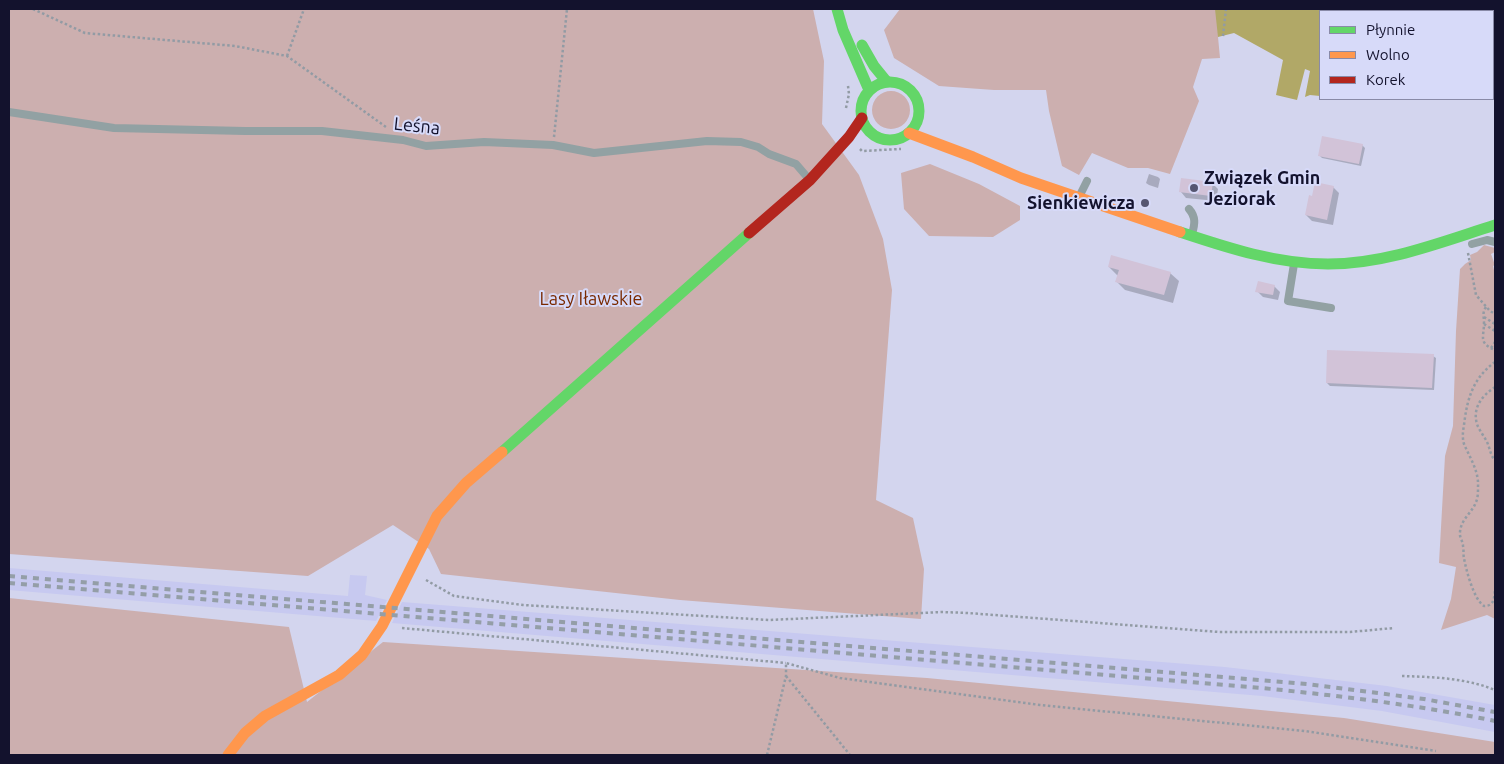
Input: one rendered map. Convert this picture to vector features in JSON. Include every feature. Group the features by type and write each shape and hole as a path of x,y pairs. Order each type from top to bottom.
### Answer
{"main road":[{"path":"837,9 845,38 869,90"},
{"path":"844,9 867,54 886,82"},
{"path":"886,82 898,82 908,87 915,95 919,105 919,116 909,134 892,140 882,139 874,135 867,129 862,118 864,97 876,85 886,82"},
{"path":"919,116 973,158"},
{"path":"228,755 236,742 258,720 333,678 353,665 361,657 373,641 438,516 466,483 810,180 849,137 862,118"},
{"path":"909,134 1020,178 1191,236 1275,260 1331,264 1364,261 1426,246 1495,225"},
{"path":"864,143 874,135"},
{"path":"810,180 851,153"}],"lane":[{"name":"Leśna","path":"9,112 114,128 322,131 403,140 426,146 484,142 553,145 594,153 706,141 741,142 758,147 769,154 796,164 810,180"},
{"path":"1079,198 1087,181"},
{"path":"1189,209 1194,214 1195,219 1191,236"},
{"path":"1465,250 1488,240 1495,242"},
{"path":"1426,246 1444,248"},
{"path":"1294,262 1288,301 1331,308"}],"path":[{"path":"33,9 85,32 235,46 287,56 403,140"},
{"path":"287,56 304,9"},
{"path":"553,145 567,9"},
{"path":"1223,36 1226,9"},
{"path":"846,113 849,94 848,79"},
{"path":"1465,250 1476,295 1495,314"},
{"path":"1486,307 1483,316 1483,339 1485,345 1495,350"},
{"path":"1483,316 1495,324"},
{"path":"1484,324 1495,331"},
{"path":"1490,348 1495,342"},
{"path":"1495,362 1478,379 1468,398 1466,407 1463,437 1476,471 1478,487 1476,503 1466,516 1460,531 1465,564 1479,602 1484,606 1491,604 1494,601 1495,590"},
{"path":"1495,387 1480,400 1476,418 1495,460"},
{"path":"409,570 454,596 522,605 769,620 942,612 1219,632 1350,632 1394,628"},
{"path":"401,628 786,663 840,678 1040,705 1305,731 1436,751"},
{"path":"768,755 786,676 786,663"},
{"path":"786,676 850,755"},
{"path":"1402,676 1443,678 1495,689"}],"shaded area":[{"path":"1215,9 1392,9 1319,10 1319,96 1310,95 1305,97 1310,71 1305,69 1297,100 1276,95 1283,60 1234,33 1218,37"},
{"path":"9,568 348,596 350,575 367,576 365,595 387,600 376,621 9,590"},
{"path":"402,602 1225,667 1387,686 1495,705 1495,732 1382,711 1262,696 392,623"}],"green space":[{"name":"Lasy Iławskie","path":"9,9 813,9 824,61 822,124 859,175 883,239 892,290 876,500 913,518 924,569 921,619 680,600 441,574 429,549 393,525 308,576 9,554"},
{"path":"900,9 1226,9 1218,37 1220,58 1202,59 1193,87 1199,101 1170,174 1148,168 1128,168 1092,153 1079,175 1062,166 1046,90 994,90 939,86 894,58 884,30"},
{"path":"891,91 898,92 904,97 909,103 909,117 904,123 898,128 891,129 884,128 878,123 873,117 872,110 873,103 878,97 884,92"},
{"path":"930,164 979,184 1020,206 1020,220 993,237 929,236 904,209 901,173"},
{"path":"1484,245 1495,248 1495,252 1491,254 1495,265 1493,266 1495,274 1495,619 1487,615 1441,630 1451,599 1456,567 1439,563 1445,456 1453,426 1460,269 1471,260 1470,255 1477,252"},
{"path":"9,598 289,627 307,702 383,642 927,678 1344,718 1495,742 1495,755 9,755"}],"building":[{"path":"1322,136 1363,144 1359,164 1318,156"},
{"name":"Związek Gmin Jeziorak","path":"1181,178 1213,182 1211,196 1179,192"},
{"path":"1315,182 1334,186 1327,220 1305,215 1309,195 1312,196"},
{"path":"1111,255 1171,272 1164,295 1115,282 1119,270 1108,267"},
{"path":"1258,281 1275,285 1273,295 1255,292"},
{"path":"1327,350 1434,354 1432,388 1326,383"}],"railway":[{"path":"9,576 1307,684 1424,699 1495,712"},
{"path":"9,583 1262,688 1379,701 1495,721"}],"traffic: fast":[{"path":"837,9 843,30 869,90"},
{"path":"862,45 874,66 887,82"},
{"path":"890,82 901,84 911,90 917,100 919,111 917,122 911,132 901,138 890,140 879,138 869,132 863,122 861,111 863,100 869,90 879,84 890,82"},
{"path":"1180,232 1234,249 1271,258 1328,264 1350,263 1392,256 1434,245 1495,225"},
{"path":"502,452 749,233"}],"traffic: slow":[{"path":"909,133 973,157 1021,178 1180,232"},
{"path":"228,755 245,733 265,716 339,675 362,655 382,626 437,516 466,483 502,452"}],"traffic: jam":[{"path":"749,233 810,180 849,137 862,118"}],"place":[{"name":"Związek Gmin Jeziorak","path":"1194,188"},
{"name":"Sienkiewicza","path":"1145,203"}]}
